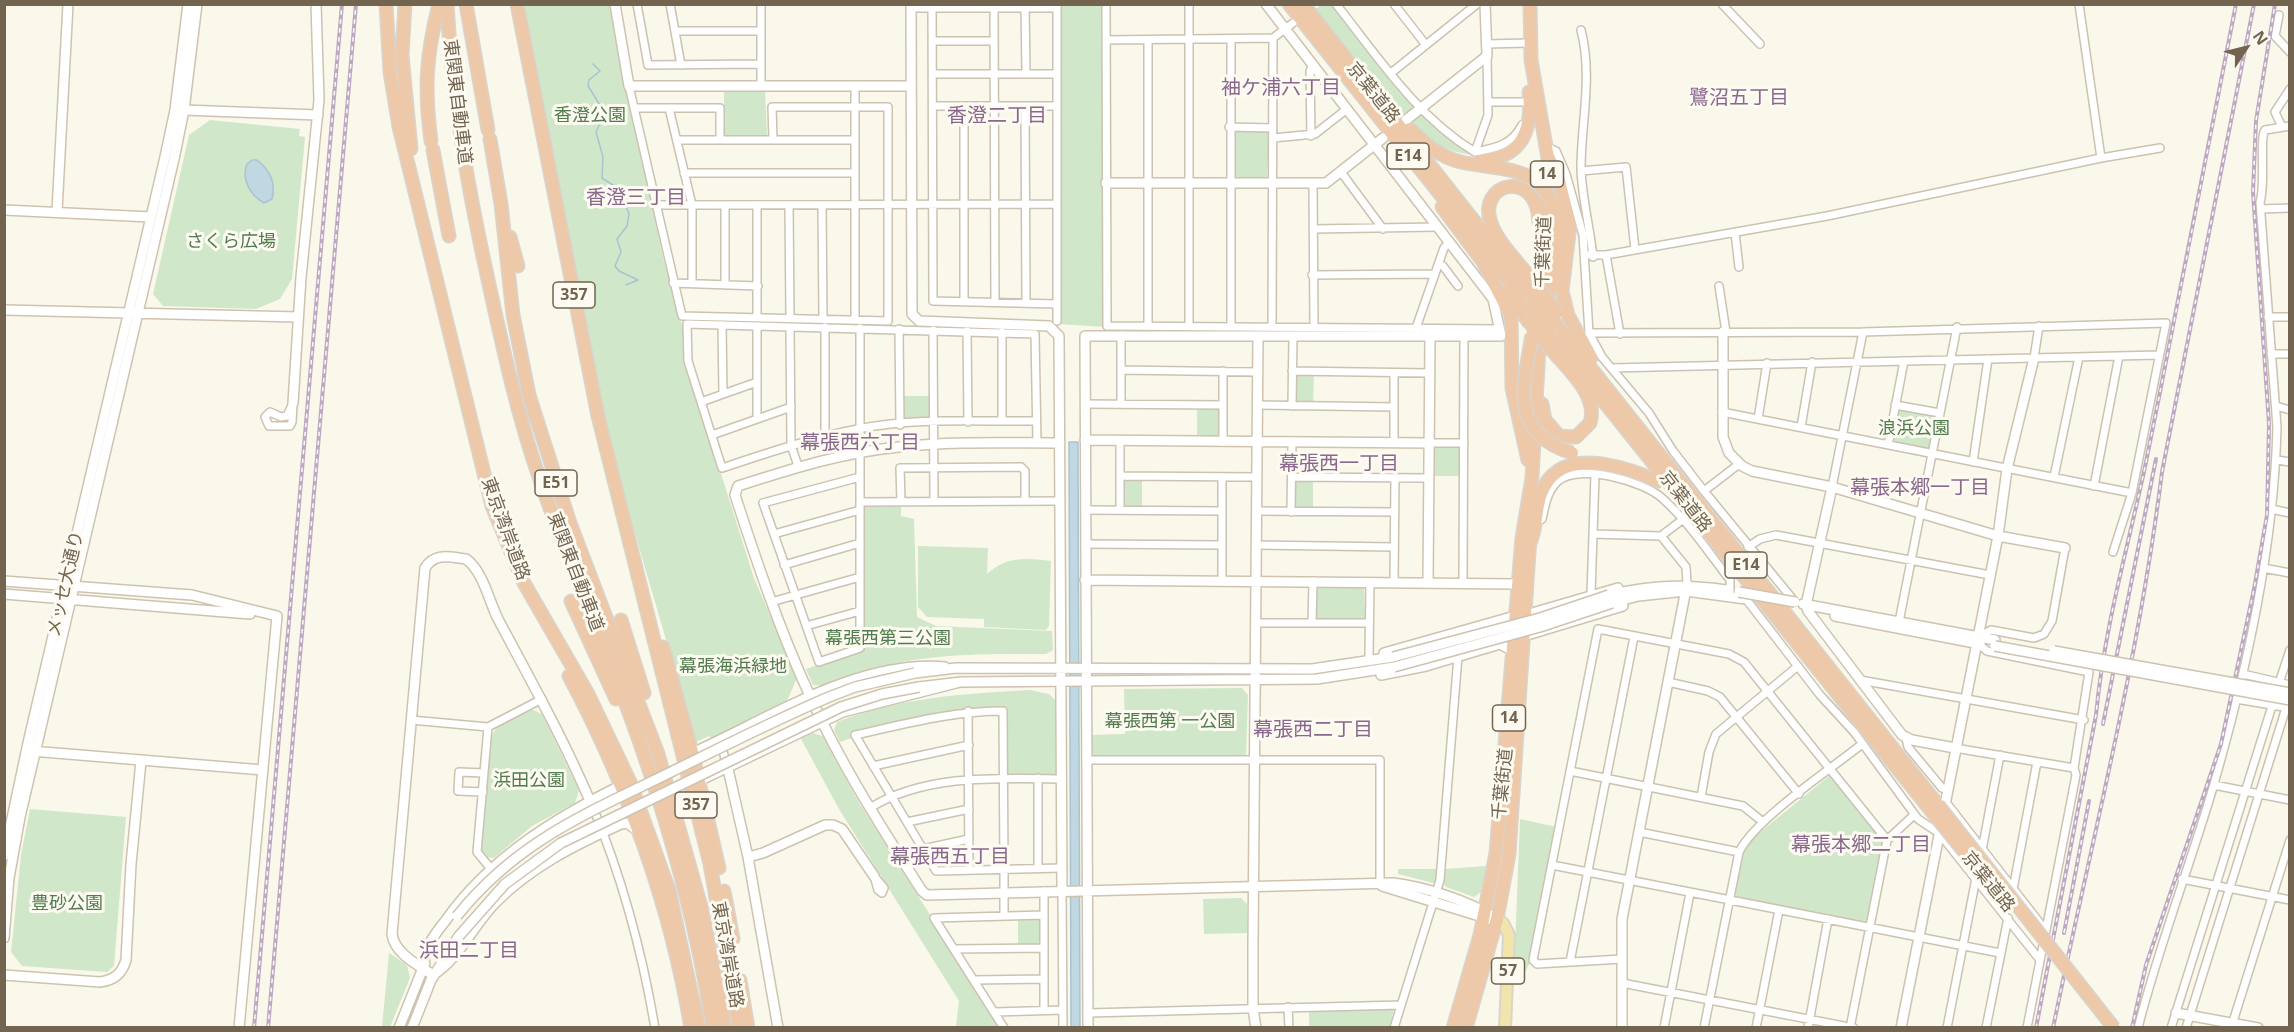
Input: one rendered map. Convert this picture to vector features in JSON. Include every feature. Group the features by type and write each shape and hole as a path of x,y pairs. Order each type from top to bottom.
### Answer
{"highway":[{"name":"東京湾岸道路","path":"386,4 390,72 411,180 492,506 524,583 601,719 648,828 676,915 699,1028"},
{"path":"405,4 402,55 412,153 411,180"},
{"path":"440,4 426,68 425,95 449,236"},
{"name":"東関東自動車道","path":"447,4 455,105 472,206 520,416 547,498 642,747 690,915 713,1028"},
{"name":"東関東自動車道","path":"465,4 501,204 513,315 538,426 570,523 658,754 702,910 725,1028"},
{"path":"510,4 521,47 527,59"},
{"name":"東京湾岸道路","path":"517,4 598,416 710,864 739,1028"},
{"name":"京葉道路","path":"1289,4 1413,163 1529,306 1544,342 1700,521 1939,806 2104,1028"},
{"name":"千葉街道","path":"1453,1028 1484,915 1496,853 1513,651 1530,543 1530,500 1544,342 1542,299 1535,282 1548,152 1532,69 1529,43 1530,4"},
{"name":"京葉道路","path":"1310,5 1356,72 1535,282"},
{"path":"1356,72 1431,148 1452,159 1506,154 1521,141 1530,117 1528,97"},
{"path":"1548,152 1564,180 1570,225 1562,291 1584,335 1643,435"},
{"path":"1413,163 1454,227 1544,342 1581,386 1592,409 1588,428 1571,438 1558,436 1552,432 1543,416 1544,342 1559,232 1558,215 1553,201 1538,182 1516,171 1474,158"},
{"path":"1535,282 1536,202 1525,189 1514,186 1503,188 1489,202 1490,221 1535,282 1556,317 1584,335"},
{"path":"501,204 519,266"},
{"path":"1484,264 1511,316 1512,388 1528,450 1532,478"},
{"name":"京葉道路","path":"1556,317 1643,435 2115,1028"},
{"path":"1544,342 1523,390 1527,417 1541,439 1555,448 1622,461 1643,470 1658,481 1692,517 1700,521"},
{"path":"1530,543 1541,493 1549,479 1569,465 1621,467 1658,481"},
{"name":"千葉街道","path":"1466,1028 1497,919 1511,840 1524,636 1518,619 1518,584 1522,538 1530,500"},
{"path":"492,506 518,583 587,709 622,785 640,832 670,927 691,1028"},
{"path":"641,584 647,592 692,752 730,920 748,1028"},
{"path":"571,601 629,726 642,747"},
{"path":"621,620 652,718 658,754"}],"main road":[{"name":"57","path":"1497,919 1503,922 1509,935 1505,1028"}],"street":[{"path":"57,211 68,4"},
{"path":"133,312 175,110 188,4"},
{"path":"133,312 184,110 197,4"},
{"path":"293,403 287,416 270,412 265,417 269,426 290,426 292,422 298,317 318,115 319,61 316,4"},
{"path":"615,4 629,86 682,316 790,327 1035,333 1037,443"},
{"path":"637,4 648,65 761,64"},
{"path":"670,4 681,65"},
{"path":"761,4 761,86"},
{"path":"1106,4 1107,326 1500,329"},
{"path":"1189,4 1189,326"},
{"path":"1088,1028 1084,681 1085,336 1499,337 1500,329 1493,299 1312,66 1289,26 1266,4"},
{"path":"1336,4 1420,109 1474,158 1488,115 1489,102 1485,4"},
{"path":"1394,4 1426,45"},
{"path":"1399,11 1407,4"},
{"path":"1391,73 1478,4"},
{"path":"1722,4 1760,44"},
{"path":"2079,4 2101,158"},
{"path":"1057,321 1057,6 911,6 911,310 914,318 919,321 1033,325 1054,329 1059,336 1063,681 1060,779 1063,1028"},
{"path":"933,6 933,301 1057,304"},
{"path":"994,6 995,302"},
{"path":"1025,6 1026,73"},
{"path":"2279,15 2275,36 2289,52"},
{"path":"1106,40 1273,38 1289,26"},
{"path":"1581,30 1586,49 1587,89 1581,171 1589,256 1584,335 1649,413 1673,451 1748,547 1802,607 1906,738 1908,747 1942,788 1947,789"},
{"path":"675,31 761,31"},
{"path":"1272,327 1273,38"},
{"path":"1231,39 1229,127 1231,327"},
{"path":"1148,40 1148,326"},
{"path":"933,41 994,41"},
{"path":"1486,44 1529,43"},
{"path":"1406,120 1487,56"},
{"path":"1311,136 1310,71 1312,66"},
{"path":"1489,102 1528,97 1532,69"},
{"path":"933,74 1056,74"},
{"path":"629,86 911,86"},
{"path":"855,86 855,320"},
{"path":"2138,1028 2154,966 2214,786 2243,675 2263,568 2277,460 2276,406 2261,209 2262,132 2286,126 2275,112 2289,89"},
{"path":"933,106 1057,106"},
{"path":"964,106 964,301"},
{"path":"1025,106 1026,303"},
{"path":"773,140 772,107 888,107 888,321 790,318 722,326 687,324 688,361 722,468 791,445 860,428 900,424 1036,421"},
{"path":"634,108 720,108 720,140"},
{"path":"669,108 692,205 692,284"},
{"path":"1273,138 1311,136 1347,109"},
{"path":"184,110 318,115"},
{"path":"1229,127 1273,128"},
{"path":"1107,183 1326,183 1383,138"},
{"path":"677,140 855,140"},
{"path":"1589,256 1735,233 2160,148"},
{"path":"1581,171 1626,167 1635,249"},
{"path":"684,173 855,172"},
{"path":"1341,172 1383,229"},
{"path":"1564,180 1577,208 1589,256"},
{"path":"1313,183 1314,327"},
{"path":"655,205 1057,204"},
{"path":"724,205 725,285"},
{"path":"757,205 757,419"},
{"path":"789,205 790,318"},
{"path":"822,205 823,319"},
{"path":"2261,209 2289,208"},
{"path":"4,210 151,217"},
{"path":"1313,229 1437,227"},
{"path":"1735,233 1739,267"},
{"path":"1416,328 1438,264 1449,242"},
{"path":"1606,255 1620,334"},
{"path":"1438,264 1443,266 1458,286"},
{"path":"1312,275 1435,274"},
{"path":"673,283 758,286"},
{"path":"1719,286 1724,332 1723,437 1729,453 1739,464 1758,472 1832,487 1998,536 2065,548 2052,621 2044,634 2034,638 1991,630 1977,640"},
{"path":"4,310 298,317"},
{"name":"メッセ大通り","path":"4,856 31,751 133,312"},
{"path":"2268,317 2289,317"},
{"path":"1584,335 1863,332 1957,327 2166,323 2132,494 2113,552"},
{"path":"722,326 723,394"},
{"path":"1901,1028 1939,833 1939,806 1947,789 1966,698 1998,536 2007,469 2034,358 2039,326"},
{"path":"790,327 791,445 798,466"},
{"path":"825,327 825,436"},
{"path":"1899,622 1957,327"},
{"path":"860,328 860,428 860,452 860,477 860,648 819,662 763,503 860,477"},
{"path":"899,329 900,424"},
{"path":"933,330 934,501"},
{"path":"967,331 968,422"},
{"path":"1002,332 1002,422"},
{"path":"1802,607 1820,543 1863,332"},
{"path":"1120,405 1121,335"},
{"path":"1256,1028 1253,1009 1258,336"},
{"path":"1292,406 1293,336"},
{"path":"1463,582 1464,337"},
{"path":"1428,582 1430,338"},
{"path":"2271,354 2289,354"},
{"path":"1612,368 2159,355"},
{"path":"2094,486 2119,356"},
{"path":"2054,477 2079,357"},
{"path":"1973,462 1988,359"},
{"path":"1888,445 1904,361"},
{"path":"1801,427 1812,362"},
{"path":"1758,419 1767,363"},
{"path":"1120,370 1258,372"},
{"path":"1223,371 1223,442"},
{"path":"1292,371 1429,373"},
{"path":"1394,373 1394,443"},
{"path":"701,402 757,382"},
{"path":"1085,404 1223,405"},
{"path":"1258,405 1394,407"},
{"path":"1895,405 1940,413"},
{"path":"2276,406 2289,410"},
{"path":"712,435 791,407"},
{"path":"1722,412 2132,494"},
{"path":"1085,440 1464,443"},
{"path":"1120,441 1120,510"},
{"path":"1292,442 1292,512"},
{"path":"1060,443 933,444 860,452 798,466 738,486 735,495 771,602 822,722 870,808 925,894 1254,885 1380,885 1436,898 1497,919"},
{"path":"2277,460 2289,462"},
{"path":"1704,491 1739,464"},
{"path":"901,502 900,468 933,467 1021,467 1025,471 1024,501"},
{"path":"1535,523 1542,519 1550,491 1557,482 1572,474 1622,479 1653,491 1682,520 1730,580 1738,594 1862,744 1914,815 1939,833 2040,960"},
{"path":"1120,476 1257,477"},
{"path":"1590,594 1595,476"},
{"path":"1222,477 1222,581"},
{"path":"1292,477 1428,478"},
{"path":"1394,582 1395,478"},
{"path":"774,534 860,506 934,501 1060,501"},
{"path":"2271,509 2289,513"},
{"path":"1084,510 1222,512"},
{"path":"1257,511 1395,512"},
{"path":"1593,534 1661,537 1682,520"},
{"path":"1748,547 1760,538 1776,535 1990,576"},
{"path":"1622,1028 1622,919 1686,588 1686,567 1661,537"},
{"path":"784,565 860,543"},
{"path":"1084,544 1222,545"},
{"path":"1256,545 1394,547"},
{"path":"433,975 398,950 393,942 392,934 425,568 432,559 441,556 466,559 471,562 542,699 590,801 603,832 638,941 655,1028"},
{"path":"2263,568 2289,573"},
{"path":"771,602 860,577"},
{"path":"1085,580 1518,584"},
{"path":"4,581 192,595 277,616"},
{"path":"1312,623 1313,581"},
{"path":"1369,656 1370,582"},
{"path":"1686,588 1738,594"},
{"path":"412,1028 433,975 459,936 505,884 561,843 840,707 882,694 961,682 1317,679 1365,673 1540,618 1611,599 1636,593 1686,588 1738,594 1977,640 1987,651 2089,672 2084,720 2074,768 2076,775 2027,1028"},
{"path":"1342,666 1369,656 1518,619 1610,589 1636,593"},
{"path":"1524,636 1625,605 1636,593"},
{"path":"4,594 277,616"},
{"path":"1802,607 1899,622 2288,706"},
{"path":"806,626 860,611"},
{"path":"239,1028 277,616"},
{"path":"1256,623 1369,623"},
{"path":"1622,959 1537,964 1533,960 1598,630 1736,657 1749,666 1887,840"},
{"path":"1570,962 1634,637"},
{"path":"1365,673 1381,675 1395,673 1500,644 1513,651"},
{"path":"1995,644 2289,693"},
{"path":"2279,683 2289,650"},
{"path":"1394,1028 1436,898 1458,656"},
{"path":"692,752 810,695 854,680 902,668 927,665 956,668 1256,669 1394,662"},
{"path":"1701,796 1712,743 1720,729 1798,666"},
{"path":"399,1028 430,952 457,916 507,864 539,839 570,821 829,697 855,687 915,673 956,668"},
{"path":"2243,675 2289,685"},
{"path":"1860,680 2084,720"},
{"path":"699,782 822,722 863,707 946,689 961,682"},
{"path":"1668,682 1716,694 1736,715 1799,794"},
{"path":"411,720 488,727 542,699"},
{"path":"2236,699 2272,706 2288,706"},
{"path":"2171,1028 2272,706"},
{"path":"2186,1028 2288,706"},
{"path":"1004,916 1004,869 1003,778 1003,711 968,711 855,735 936,871 969,870 1004,869 1038,868 1062,868"},
{"path":"968,711 969,870"},
{"path":"488,727 477,852 491,869"},
{"path":"1906,738 2074,768"},
{"path":"720,740 748,857 778,1028"},
{"path":"1704,1028 1739,852 1750,834 1763,822 1862,744"},
{"path":"873,766 969,745"},
{"path":"4,938 13,854 31,751 264,770"},
{"path":"1982,850 2000,756"},
{"path":"1086,760 1380,760 1380,885"},
{"path":"4,975 100,982 114,978 120,973 126,960 131,864 141,761"},
{"path":"2013,889 2037,762"},
{"path":"1570,771 1743,806 1763,822"},
{"path":"483,792 458,791 459,772 484,773"},
{"path":"1038,778 1038,868"},
{"path":"870,808 891,796 969,779 1060,779"},
{"path":"423,968 424,954 437,932 491,869 543,829 622,785"},
{"path":"2214,786 2289,800"},
{"path":"1939,806 1982,850 2046,931"},
{"path":"907,822 969,809"},
{"path":"1622,983 1852,1027 1887,840 1914,815"},
{"path":"433,975 447,966 496,902 525,877 560,853 603,832 627,823 640,832"},
{"path":"748,857 763,854 825,825 833,825 842,829 874,876"},
{"path":"1639,832 1739,852"},
{"path":"923,849 969,839"},
{"path":"2231,1025 2289,845"},
{"path":"1552,865 1690,894 2000,953"},
{"path":"1947,1028 1976,878"},
{"path":"2182,879 2289,900"},
{"path":"1044,891 1044,1010"},
{"path":"1664,1028 1690,894"},
{"path":"1756,1028 1779,910"},
{"path":"1004,1028 934,918 1044,915"},
{"path":"1986,1028 2008,918"},
{"path":"1808,1028 1828,919"},
{"path":"954,948 1044,948"},
{"path":"974,980 1044,979"},
{"path":"1088,1013 1401,1005"},
{"path":"1288,1007 1289,1028"},
{"path":"995,1012 1063,1010"},
{"path":"2176,1013 2231,1025 2258,1028"}],"green space":[{"path":"523,5 611,5 663,257 680,320 685,330 687,366 754,578 797,678 787,701 712,738 709,736 696,742 614,462"},
{"path":"1059,5 1103,5 1104,327 1059,324"},
{"path":"1321,5 1332,5 1415,106 1405,118 1314,10"},
{"path":"765,91 767,135 726,137 724,134 724,92"},
{"path":"1420,114 1474,155 1446,149 1423,136 1409,123"},
{"name":"さくら広場","path":"210,120 300,129 299,136 305,137 292,279 280,299 256,309 163,306 153,294 189,135"},
{"path":"1234,130 1269,131 1267,179 1234,180"},
{"path":"1297,374 1314,374 1313,404 1295,402"},
{"path":"901,396 931,396 931,419 903,423"},
{"name":"浪浜公園","path":"1900,407 1934,414 1937,417 1931,447 1927,450 1894,444 1891,440 1896,411"},
{"path":"1197,408 1218,408 1220,411 1218,438 1197,438"},
{"path":"1434,445 1459,445 1461,476 1432,476"},
{"path":"1125,478 1142,479 1142,508 1125,508 1122,505 1122,481"},
{"path":"1313,479 1313,510 1293,508 1293,481"},
{"name":"幕張西第三公園","path":"901,505 901,516 914,519 917,617 936,626 1052,631 1053,650 1046,654 974,655 920,659 902,662 833,684 813,685 806,669 863,650 863,506"},
{"path":"918,546 988,548 987,574 1009,561 1033,559 1051,561 1049,626 1046,630 984,627 984,619 927,617 918,607"},
{"path":"1315,585 1364,586 1365,619 1315,620"},
{"name":"幕張西第 一公園","path":"1242,688 1248,695 1246,756 1094,757 1092,754 1091,735 1125,734 1124,689"},
{"path":"1030,690 1049,694 1060,705 1057,777 1005,776 1004,710 878,729 840,742 834,730 837,722 908,702 956,695"},
{"name":"浜田公園","path":"531,709 542,714 579,790 575,803 532,826 494,858 484,857 481,848 492,735 497,727"},
{"path":"812,733 823,736 858,801 1001,1027 956,1027 959,1001 839,809 801,739"},
{"path":"1829,776 1833,776 1883,842 1868,920 1865,922 1737,897 1735,893 1743,854 1753,838"},
{"name":"豊砂公園","path":"30,809 126,817 114,966 107,972 22,966 11,952 21,855"},
{"path":"1520,819 1557,827 1530,963 1523,975 1514,974"},
{"path":"1486,866 1481,892 1474,897 1446,887 1443,883 1445,869"},
{"path":"1398,869 1438,869 1436,880 1433,883 1398,874"},
{"path":"1241,898 1247,904 1247,933 1204,934 1203,899"},
{"path":"1018,917 1041,918 1039,947 1018,946"},
{"path":"389,953 407,965 410,978 390,1027 382,1027"},
{"path":"1394,1008 1390,1027 1309,1028 1309,1011"}],"water":[{"path":"252,160 257,160 271,177 272,199 264,203 255,196 246,181 245,170 247,164"},
{"path":"1069,442 1078,442 1080,1028 1071,1027"}],"waterway":[{"path":"593,64 600,71 589,80 588,86 605,113 596,132 603,157 602,178 619,189 629,214 627,226 617,239 621,252 615,266 619,271 638,280 626,285"}],"railway":[{"path":"254,1028 342,4"},
{"path":"268,1028 356,4"},
{"path":"2036,1028 2096,715 2110,621 2145,467 2236,4"},
{"path":"2053,1028 2141,612 2162,472 2254,4"},
{"path":"2132,1028 2146,965 2221,744 2254,589 2267,515 2269,424 2253,192 2256,121 2275,4"},
{"path":"2103,724 2156,459"},
{"path":"2064,933 2089,801"}],"district":[{"name":"袖ケ浦六丁目","path":"1281,88"},
{"name":"鷺沼五丁目","path":"1739,98"},
{"name":"香澄二丁目","path":"997,116"},
{"name":"香澄三丁目","path":"636,198"},
{"name":"幕張西六丁目","path":"860,443"},
{"name":"幕張西一丁目","path":"1339,464"},
{"name":"幕張本郷一丁目","path":"1920,488"},
{"name":"幕張西二丁目","path":"1313,730"},
{"name":"幕張本郷二丁目","path":"1861,845"},
{"name":"幕張西五丁目","path":"950,857"},
{"name":"浜田二丁目","path":"469,951"}],"park label":[{"name":"香澄公園","path":"590,116"},
{"name":"幕張海浜緑地","path":"733,667"}]}
